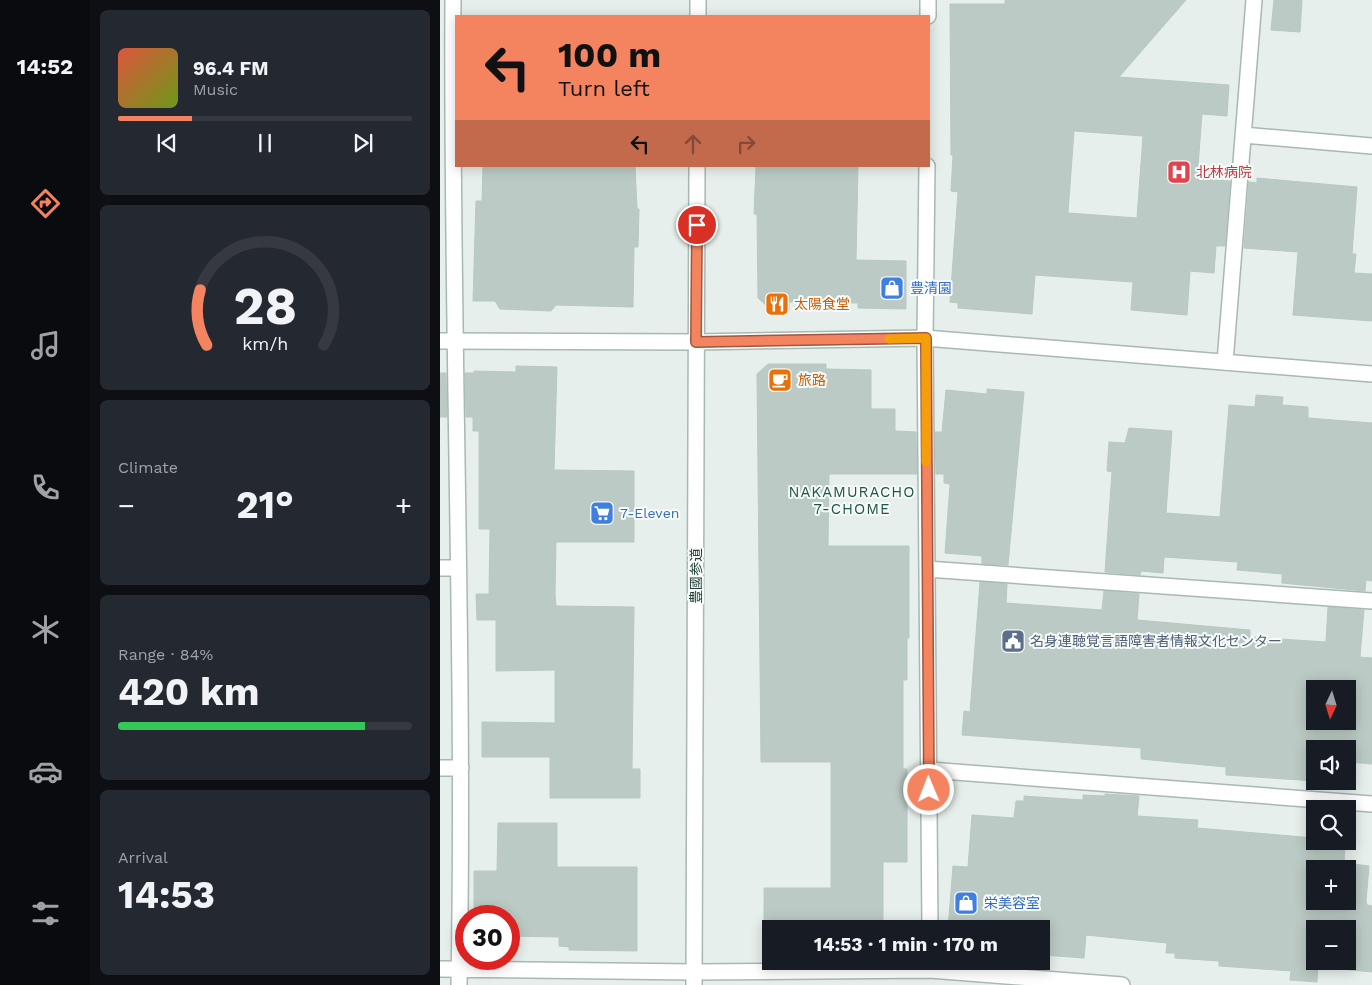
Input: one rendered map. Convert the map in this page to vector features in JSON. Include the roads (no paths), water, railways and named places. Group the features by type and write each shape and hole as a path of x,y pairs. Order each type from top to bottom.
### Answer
{"street":[{"path":"453,0 446,110 455,341 461,768 460,905"},
{"path":"698,0 698,15"},
{"path":"928,0 928,15"},
{"path":"1225,362 1254,0"},
{"path":"1243,135 1372,146"},
{"name":"豊國参道","path":"694,978 697,167"},
{"path":"927,167 926,338 930,920"},
{"path":"440,340 696,342 926,338 1372,374"},
{"path":"440,568 458,568"},
{"path":"927,570 1372,601"},
{"path":"440,768 461,768"},
{"path":"929,770 1372,804"},
{"path":"440,969 455,969"},
{"path":"459,985 460,970"},
{"path":"486,970 694,978 930,972 1122,985"}],"place":[{"name":"北林病院","path":"1179,172"},
{"name":"豊清園","path":"892,288"},
{"name":"太陽食堂","path":"777,304"},
{"name":"旅路","path":"780,380"},
{"name":"7-Eleven","path":"602,513"},
{"name":"名身連聴覚言語障害者情報文化センター","path":"1013,641"},
{"name":"栄美容室","path":"966,903"}],"district":[{"name":"NAKAMURACHO 7-CHOME","path":"852,500"}]}
